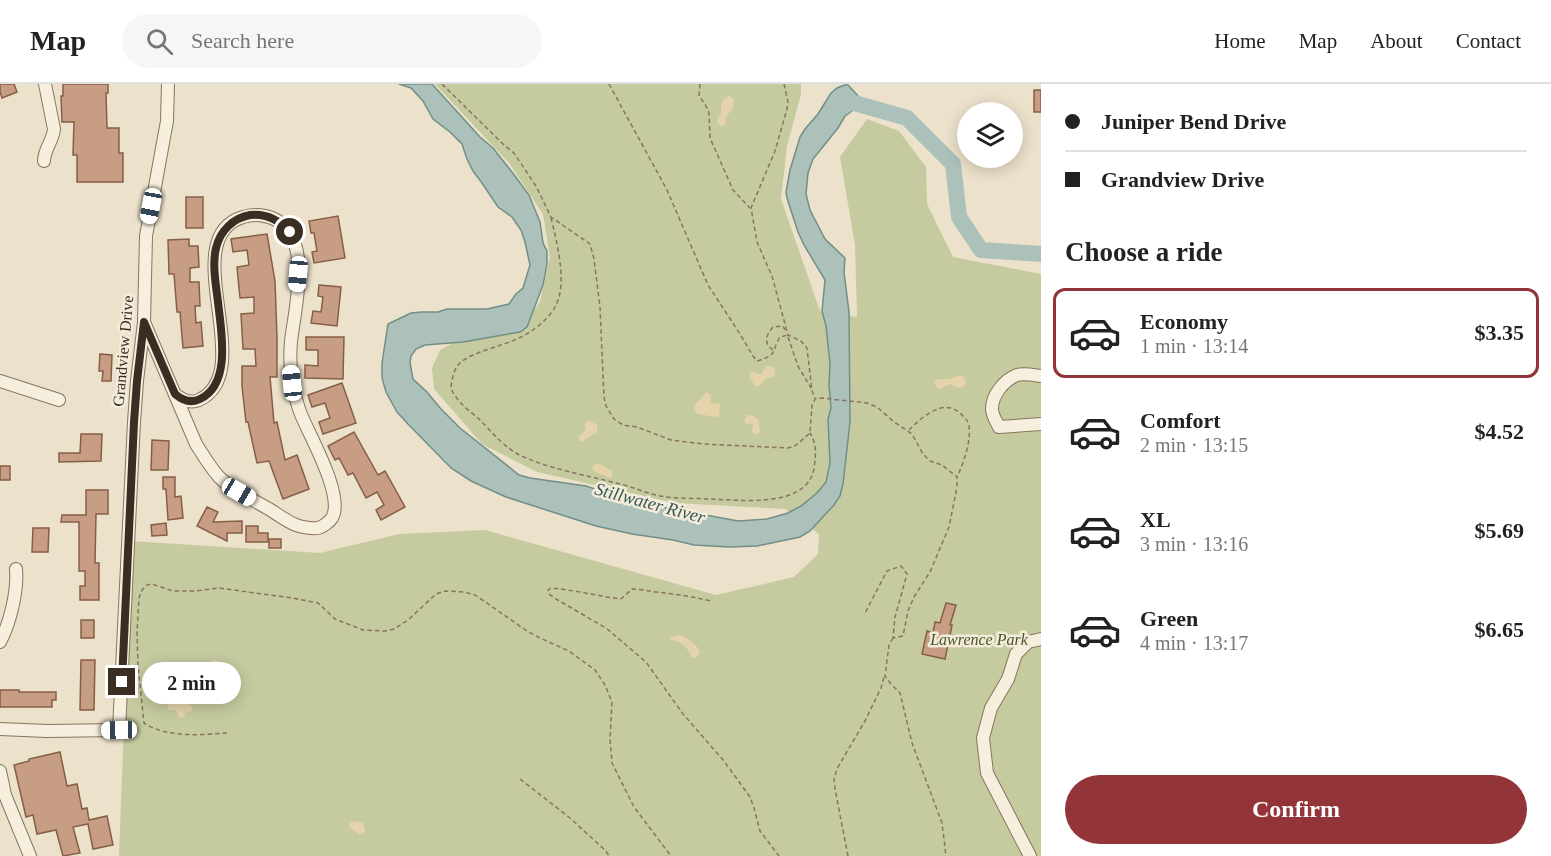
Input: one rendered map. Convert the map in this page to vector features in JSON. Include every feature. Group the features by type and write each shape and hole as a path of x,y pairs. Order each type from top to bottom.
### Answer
{"street":[{"path":"44,160 54,129 45,84"},
{"name":"Grandview Drive","path":"0,729 119,730 134,422 144,322 146,236 167,121 168,84"},
{"path":"144,322 196,444 212,469 224,482 298,526 318,528 331,520 336,509 330,481 301,413 294,393 291,373 298,274 295,240 277,220 251,215 235,220 223,231 216,245 214,268 222,355 220,372 214,386 198,400 182,400 175,394"},
{"path":"1041,376 1026,374 1015,376 1002,385 994,396 991,411 999,427 1041,424"},
{"path":"0,381 58,400"},
{"path":"0,642 7,627 11,609 16,569"},
{"path":"1030,856 987,773 983,738 992,708 1008,680 1016,654 1028,642 1041,639"},
{"path":"0,771 5,795 30,856"}],"path":[{"path":"442,84 514,153 536,186 551,217 557,243 561,277 556,306 546,318 526,334 497,348 468,357 458,365 453,375 450,387 456,397 503,444 517,453 542,463 581,475 619,483 645,493 747,501 775,499 800,490 813,475 816,447 810,432 815,399 807,348 788,335 783,326 779,326 773,327 766,334 769,346 775,351"},
{"path":"609,84 667,190 698,264 713,293 753,356 757,361 767,358 775,351 780,337 788,335"},
{"path":"700,84 699,96 709,113 710,138 733,190 751,208"},
{"path":"784,84 788,102 787,109 775,151 751,208 757,242 772,276 798,366 813,391"},
{"path":"551,217 590,244 600,307 604,397 606,406 614,418 623,425 638,427 671,440 703,444 788,448 795,446 810,432"},
{"path":"815,399 867,403 877,407 912,434 923,454 957,477"},
{"path":"893,638 903,636 908,611 930,572 949,527 957,477 965,455 969,422 956,409 950,407 932,410 908,431"},
{"path":"848,856 834,778 838,767 866,721 885,676 895,617 907,574 901,566 887,571 864,615"},
{"path":"227,734 171,734 144,723 137,632 139,598 147,585 152,584 173,591 219,588 318,603 335,619 363,630 385,631 408,620 436,594 445,591 464,592 484,601 533,635 569,651 595,670 612,702 610,739 612,763 634,807 671,856"},
{"path":"710,601 641,589 632,589 621,599 569,590 551,588 548,590 549,594 556,599 606,628 646,662 683,714 724,761 750,797 760,831 779,856"},
{"path":"885,676 900,693 912,743 942,823 946,856"},
{"path":"520,779 570,818 609,856"}],"green space":[{"name":"Lawrence Park","path":"435,84 801,84 801,94 787,146 781,199 820,311 857,317 855,245 840,157 867,119 899,131 926,167 927,204 953,257 1041,274 1041,856 119,856 131,541 320,553 399,534 485,530 716,595 794,577 818,554 819,534 785,509 674,503 537,472 482,444 434,389 432,368 440,350 467,335 524,326 540,302 550,257 543,214 509,163"}],"sand":[{"path":"729,96 734,99 733,109 727,115 725,124 720,126 717,122 722,103"},
{"path":"766,366 772,366 775,376 765,379 760,386 755,386 750,373 754,371 762,374"},
{"path":"961,375 966,382 963,387 950,384 939,389 935,385 938,379"},
{"path":"707,392 711,395 711,403 720,404 717,417 697,414 695,410 694,406"},
{"path":"747,415 758,419 759,434 752,432 752,424 744,422"},
{"path":"587,421 597,425 597,432 580,441 578,437 586,430 584,424"},
{"path":"595,464 600,464 612,471 612,477 609,478 593,471"},
{"path":"678,635 688,639 697,647 700,652 696,658 692,658 681,643 670,640 671,637"},
{"path":"214,660 220,662 223,667 223,672 219,677 209,672 199,676 188,671 190,664 203,665"},
{"path":"169,701 191,705 193,711 185,713 184,717 180,718 176,710 168,710"},
{"path":"353,821 363,823 365,832 360,835 350,828 349,824"}],"water":[{"path":"399,84 432,84 480,137 493,148 529,195 540,222 543,243 547,251 543,285 527,327 520,332 463,342 425,345 416,349 411,356 410,363 413,379 460,428 519,475 586,486 630,501 738,521 767,519 788,513 817,493 826,482 830,463 828,419 831,408 830,364 822,311 825,280 798,232 786,192 800,137 831,93 847,84 861,99 845,116 813,159 808,173 806,194 810,210 825,239 845,258 844,272 849,312 850,422 840,496 810,531 800,537 757,546 729,547 694,545 596,526 506,497 471,481 451,468 408,424 397,412 386,392 382,378 388,324 411,313 438,312 447,309 487,309 509,304 523,288 530,265 521,230 512,217 498,207 473,171 462,144 433,119 423,101 411,88"}],"building":[{"path":"0,84 14,84 17,92 2,98"},
{"path":"63,84 108,84 107,128 119,128 119,153 123,153 123,182 77,182 77,155 73,155 74,122 62,122"},
{"path":"1034,90 1041,90 1041,112 1034,112"},
{"path":"186,197 203,197 203,228 186,228"},
{"path":"338,216 345,258 314,263 312,252 317,251 309,221"},
{"path":"267,234 275,281 277,377 270,377 274,423 277,422 285,460 297,455 309,489 283,499 269,461 257,463 248,422 246,422 242,366 256,366 255,349 243,349 241,314 254,313 254,297 240,298 237,267 249,265 247,250 233,252 231,239"},
{"path":"189,239 189,246 198,246 199,267 190,268 190,282 199,282 200,306 195,306 196,323 201,322 203,346 183,348 174,274 169,274 168,240"},
{"path":"319,285 341,287 337,326 311,323 313,311 321,312 323,297 318,296"},
{"path":"306,337 344,337 343,379 305,378 305,365 318,366 318,350 306,350"},
{"path":"100,354 112,355 111,381 102,381 103,371 99,371"},
{"path":"342,383 356,423 323,434 319,422 330,418 325,403 312,407 308,395"},
{"path":"354,432 378,475 385,471 405,507 381,520 376,510 384,505 377,492 366,498 353,473 348,475 339,458 335,460 328,446"},
{"path":"81,434 102,434 101,461 59,462 59,453 80,453"},
{"path":"152,440 169,441 168,470 151,470"},
{"path":"0,466 10,466 10,480 0,480"},
{"path":"163,477 175,477 175,497 181,496 183,518 168,520"},
{"path":"86,490 108,490 108,514 96,514 95,563 99,563 99,600 80,600 80,586 85,586 85,571 79,571 79,522 61,522 62,515 86,515"},
{"path":"207,507 218,512 213,522 242,521 242,533 227,533 227,541 197,526"},
{"path":"166,523 167,535 152,536 151,525"},
{"path":"246,526 258,526 258,533 268,533 268,542 246,542"},
{"path":"33,528 49,528 48,552 32,552"},
{"path":"269,539 281,539 281,548 269,548"},
{"path":"946,603 956,605 950,625 952,625 945,659 922,654 927,631 933,633 935,622 940,623"},
{"path":"81,620 94,620 94,638 81,638"},
{"path":"81,660 95,660 94,710 80,710"},
{"path":"0,690 56,692 56,700 52,700 52,707 0,707"},
{"path":"60,752 67,786 77,784 82,809 87,808 89,820 107,816 113,845 93,849 88,824 73,827 80,853 63,856 56,830 37,834 33,815 26,817 14,765"}],"waterway":[{"name":"Stillwater River","path":"839,109 851,102 907,118 953,164 959,217 981,250 1041,254"}],"route":[{"path":"122,682 134,422 144,322 175,394 182,400 193,402 204,397 218,379 222,364 214,268 216,245 219,238 228,225 251,215 277,220 290,232"}]}
